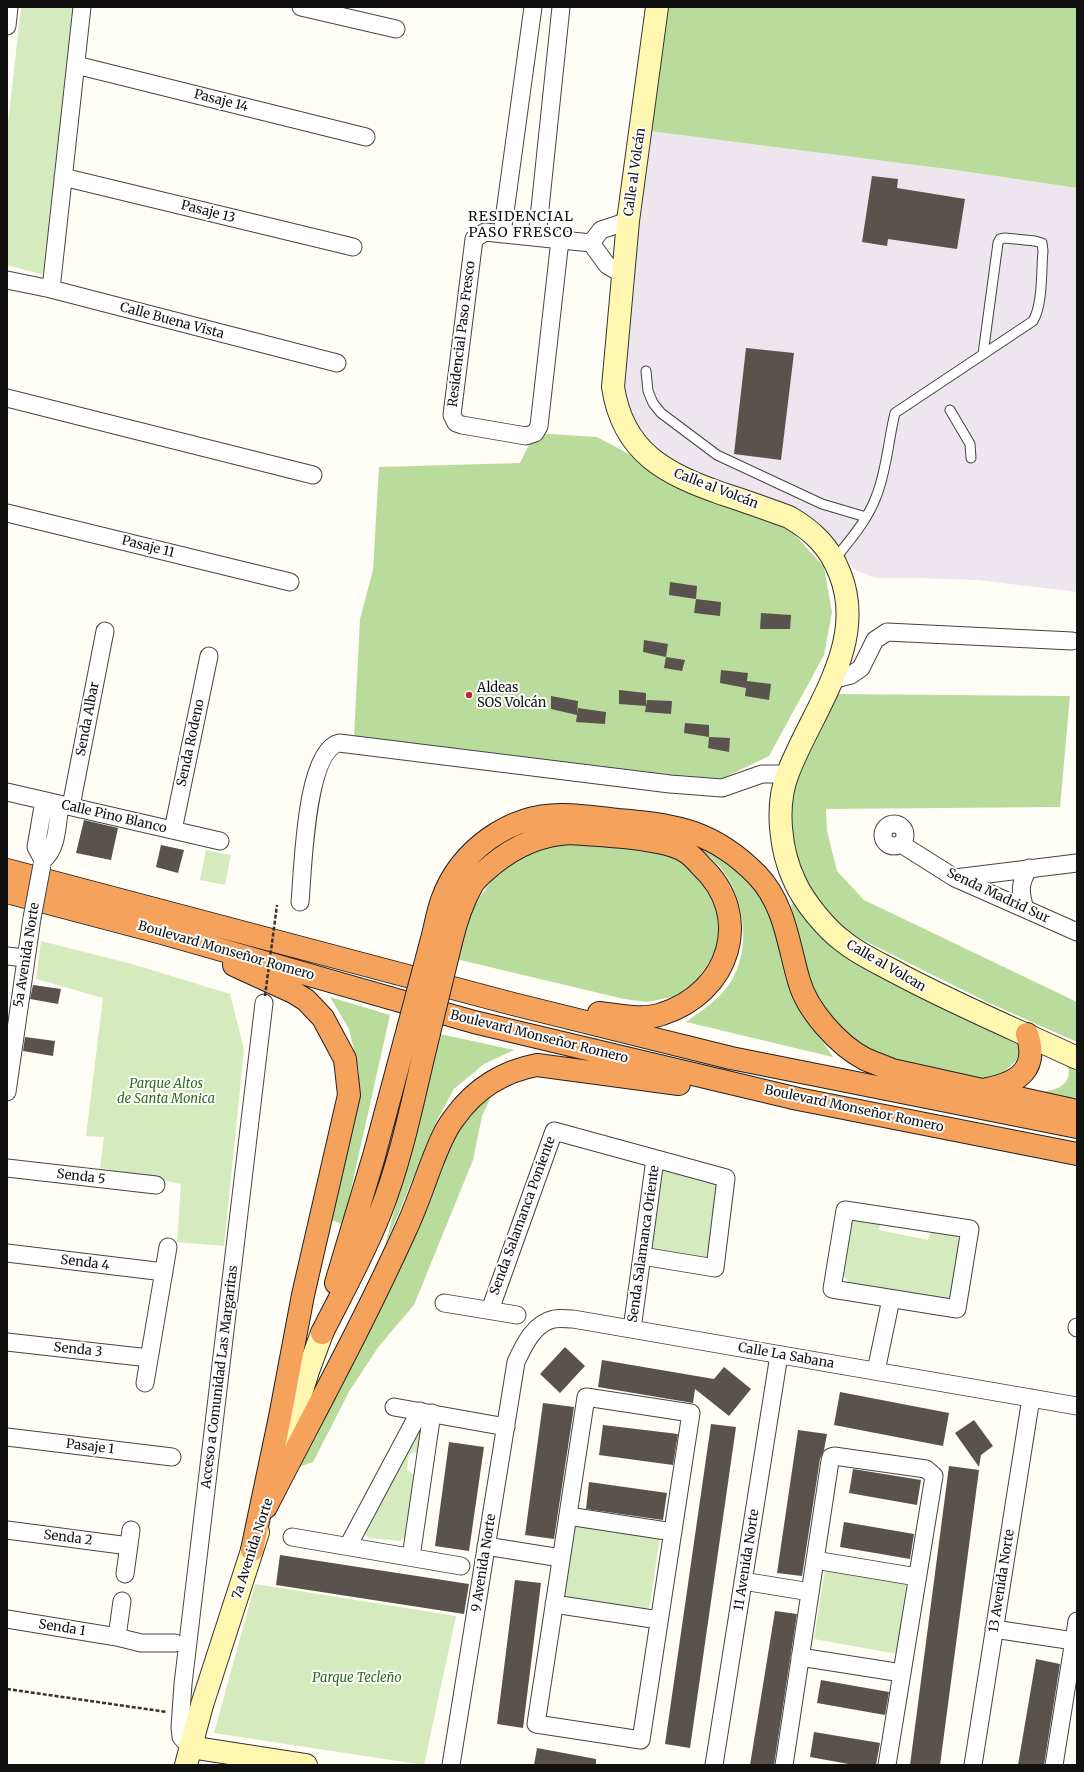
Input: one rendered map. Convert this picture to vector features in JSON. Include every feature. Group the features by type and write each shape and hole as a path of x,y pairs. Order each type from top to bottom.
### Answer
{"highway":[{"path":"322,1333 374,1156 419,1031 442,938 442,900 456,872 478,847 500,830 515,823 534,818 562,815 651,822 689,830 711,839 736,855 758,876 771,893 784,921 799,982 805,996 818,1018 838,1039 864,1059 892,1070 1077,1111"},
{"path":"442,938 473,884 486,870 507,852 526,843 562,834 653,841 671,844 690,856 711,875 719,887 728,910 730,924 728,951 714,978 686,1003 662,1014 639,1018 512,1004"},
{"name":"Boulevard Monseñor Romero","path":"7,870 512,1004 731,1058 1077,1127"},
{"name":"Boulevard Monseñor Romero","path":"7,892 162,932 474,1022 798,1099 1077,1154"},
{"path":"162,932 281,986 306,1000 323,1018 342,1051 347,1068 349,1087 348,1105 304,1295 252,1550"},
{"path":"985,1090 1008,1084 1022,1074 1031,1051 1027,1034"},
{"path":"266,1507 373,1298 406,1229 441,1141 454,1118 465,1104 481,1090 500,1077 519,1069 538,1065 798,1099"}],"street":[{"path":"7,26 9,7"},
{"path":"51,289 82,7"},
{"path":"301,7 396,29"},
{"path":"502,234 533,7"},
{"path":"537,237 562,7"},
{"name":"Calle al Volcán","path":"657,7 628,221 622,274 613,387 620,415 630,436 652,460 680,478 789,517 798,522 819,539 834,560 845,586 848,622 842,651 832,680 788,774"},
{"name":"Pasaje 14","path":"76,65 366,137"},
{"name":"Pasaje 13","path":"63,177 353,247"},
{"path":"622,274 606,265 591,243 601,230 628,221"},
{"name":"Residencial Paso Fresco","path":"560,240 539,426 535,433 526,436 456,423 452,415 474,239 485,232 591,243"},
{"name":"Calle Buena Vista","path":"7,280 51,289 337,363"},
{"path":"7,398 313,475"},
{"name":"Pasaje 11","path":"7,513 290,582"},
{"name":"Senda Albar","path":"58,804 105,631"},
{"path":"832,680 851,675 861,668 875,640 887,632 1072,641"},
{"name":"Senda Rodeno","path":"173,830 209,656"},
{"path":"300,902 313,784 323,758 329,748 334,744 339,743 670,784 722,788 762,774 788,774"},
{"name":"Calle al Volcan","path":"788,774 781,810 785,853 794,881 802,895 823,922 843,942 860,953 942,997 982,1016 1027,1034 1077,1058"},
{"name":"Calle Pino Blanco","path":"7,792 220,841"},
{"name":"5a Avenida Norte","path":"7,1092 9,1058 32,918 43,862 36,847 58,804"},
{"name":"Senda Madrid Sur","path":"901,844 955,878 1077,932"},
{"path":"955,878 1077,863"},
{"path":"1025,909 1021,896 1021,883 1029,868"},
{"path":"7,956 26,958"},
{"name":"Acceso a Comunidad Las Margaritas","path":"188,1756 181,1737 181,1714 264,999"},
{"name":"Senda Salamanca Poniente","path":"490,1310 554,1131 655,1159"},
{"path":"642,1256 715,1268 726,1178 655,1159"},
{"name":"Senda Salamanca Oriente","path":"632,1329 655,1159"},
{"name":"Senda 5","path":"7,1168 156,1185"},
{"path":"845,1210 970,1229 957,1309 891,1298 832,1289 845,1210"},
{"path":"145,1383 168,1247"},
{"name":"Senda 4","path":"7,1253 164,1272"},
{"path":"876,1372 891,1298"},
{"path":"444,1303 517,1315"},
{"name":"Calle La Sabana","path":"516,1362 525,1342 538,1326 554,1319 573,1320 1077,1406"},
{"name":"7a Avenida Norte","path":"188,1756 308,1371 322,1333"},
{"name":"Senda 3","path":"7,1342 149,1358"},
{"name":"11 Avenida Norte","path":"714,1765 779,1355"},
{"name":"9 Avenida Norte","path":"451,1765 516,1362"},
{"path":"586,1397 691,1413 641,1740 536,1724 568,1516 586,1397"},
{"name":"13 Avenida Norte","path":"973,1765 1031,1398"},
{"path":"394,1407 506,1427"},
{"path":"348,1546 426,1412"},
{"path":"411,1557 426,1412"},
{"name":"Pasaje 1","path":"7,1437 172,1457"},
{"path":"784,1765 831,1457 834,1456 926,1468 934,1476 887,1765"},
{"path":"568,1516 673,1532"},
{"name":"Senda 2","path":"7,1530 130,1538 125,1574"},
{"path":"292,1537 461,1566"},
{"path":"486,1546 561,1558"},
{"path":"815,1560 917,1576"},
{"path":"743,1581 810,1592"},
{"path":"117,1637 122,1601"},
{"path":"554,1604 659,1620"},
{"name":"Senda 1","path":"7,1619 117,1637 141,1643 174,1643"},
{"path":"1054,1765 1071,1693 1074,1641 1077,1622"},
{"path":"994,1629 1074,1641"},
{"path":"800,1657 902,1673"},
{"path":"188,1756 278,1760 306,1765"},
{"path":"246,1765 278,1760"}],"lane":[{"path":"834,560 866,518 876,497 883,475 895,413 1033,321 1036,315 1043,251 1042,243 1005,238 1000,239 998,243 983,354"},
{"path":"646,371 648,391 653,403 661,412 717,455 822,504 866,518"},
{"path":"950,410 970,444 971,458"}],"path":[{"path":"264,999 277,905"},
{"path":"7,1689 181,1714"}],"shaded area":[{"path":"649,131 955,170 1077,188 1077,592 977,580 875,578 853,569 838,544 795,507 755,494 662,457 643,438 632,419 624,395 623,369"}],"green space":[{"path":"21,7 83,7 52,277 7,265 7,133"},
{"path":"663,7 1077,7 1077,188 955,170 649,131"},
{"path":"535,433 597,437 710,497 785,524 824,567 832,612 824,655 769,756 713,783 354,737 360,619 373,570 379,467 520,463"},
{"path":"830,694 1070,696 1060,807 826,809 827,831 837,871 864,900 1077,1002 1077,1042 987,1002 851,934 826,915 803,886 787,806"},
{"path":"565,842 667,850 694,866 716,904 719,928 716,952 693,985 678,996 647,1002 624,999 456,959 472,908 495,876 515,860 530,852"},
{"path":"693,843 731,859 759,890 813,1027 833,1057 686,1022 711,1004 724,991 733,978 743,946 741,913 737,896 730,881 721,868"},
{"path":"206,850 231,855 225,885 200,880"},
{"path":"797,901 815,923 1017,1032 1020,1051 1016,1061 999,1076 989,1080 970,1080 881,1058 850,1038 819,1006 805,968 791,905"},
{"name":"Parque Altos de Santa Monica","path":"41,941 132,964 230,994 244,1050 224,1246 177,1242 181,1184 100,1168 104,1137 86,1136 103,998 36,979"},
{"path":"330,997 390,1015 343,1225 332,1220 359,1098 359,1071 349,1029"},
{"path":"440,1034 514,1050 484,1064 454,1089 438,1118 385,1246"},
{"path":"1077,1060 1077,1109 1031,1094 1053,1090 1059,1087 1068,1078 1069,1072 1067,1063"},
{"path":"492,1095 482,1116 473,1160 414,1305 379,1346 350,1390 313,1462 296,1468 464,1119"},
{"path":"659,1168 717,1184 709,1259 647,1250"},
{"path":"856,1214 881,1220 879,1230 928,1240 932,1229 958,1236 960,1251 957,1279 948,1302 853,1287 843,1275 847,1223"},
{"path":"416,1429 424,1432 420,1451 409,1454 407,1470 416,1476 408,1534 400,1541 369,1538 361,1531"},
{"path":"572,1524 660,1538 649,1610 563,1599"},
{"path":"825,1569 906,1583 897,1654 814,1639"},
{"name":"Parque Tecleño","path":"255,1584 456,1616 424,1765 214,1733"}],"building":[{"path":"872,176 898,179 897,188 965,199 957,249 888,239 887,246 862,242"},
{"path":"746,348 794,353 781,460 734,454"},
{"path":"670,582 697,586 696,599 669,595"},
{"path":"696,599 721,602 720,616 694,613"},
{"path":"761,613 791,615 790,629 760,629"},
{"path":"644,640 668,644 666,657 643,652"},
{"path":"666,657 685,660 682,671 664,668"},
{"path":"721,670 748,673 746,688 720,683"},
{"path":"747,681 771,684 769,700 745,696"},
{"path":"619,690 646,693 646,706 619,704"},
{"path":"551,696 578,701 577,715 551,709"},
{"path":"647,700 672,701 671,714 645,712"},
{"path":"578,708 606,712 605,724 576,722"},
{"path":"685,723 709,725 709,737 684,733"},
{"path":"709,737 730,738 729,752 708,748"},
{"path":"84,820 118,828 111,860 76,853"},
{"path":"161,845 184,850 178,873 156,867"},
{"path":"33,985 61,989 58,1004 30,999"},
{"path":"25,1037 55,1041 53,1056 23,1051"},
{"path":"565,1347 585,1366 560,1393 540,1374"},
{"path":"602,1360 714,1379 724,1367 751,1389 729,1416 695,1389 693,1403 598,1387"},
{"path":"840,1392 949,1413 943,1446 834,1425"},
{"path":"543,1403 574,1407 554,1539 525,1535"},
{"path":"974,1420 993,1446 981,1455 979,1467 955,1433"},
{"path":"711,1424 736,1427 690,1748 665,1744"},
{"path":"603,1425 678,1434 673,1465 599,1455"},
{"path":"798,1430 827,1434 824,1450 820,1459 802,1576 777,1573"},
{"path":"449,1442 484,1447 469,1551 435,1546"},
{"path":"949,1466 979,1470 940,1765 910,1765"},
{"path":"853,1469 921,1480 917,1505 849,1493"},
{"path":"589,1482 667,1493 663,1520 586,1509"},
{"path":"844,1522 914,1534 910,1559 840,1547"},
{"path":"280,1555 469,1584 464,1614 276,1585"},
{"path":"515,1580 541,1583 523,1728 497,1724"},
{"path":"775,1611 797,1614 774,1765 750,1765"},
{"path":"1036,1659 1060,1664 1044,1765 1018,1765"},
{"path":"821,1680 889,1692 885,1715 817,1703"},
{"path":"814,1732 880,1743 876,1765 854,1765 810,1757"},
{"path":"537,1748 596,1759 596,1765 534,1765"}],"place":[{"name":"Aldeas SOS Volcán","path":"469,695"}],"district":[{"name":"RESIDENCIAL PASO FRESCO","path":"521,226"}]}
